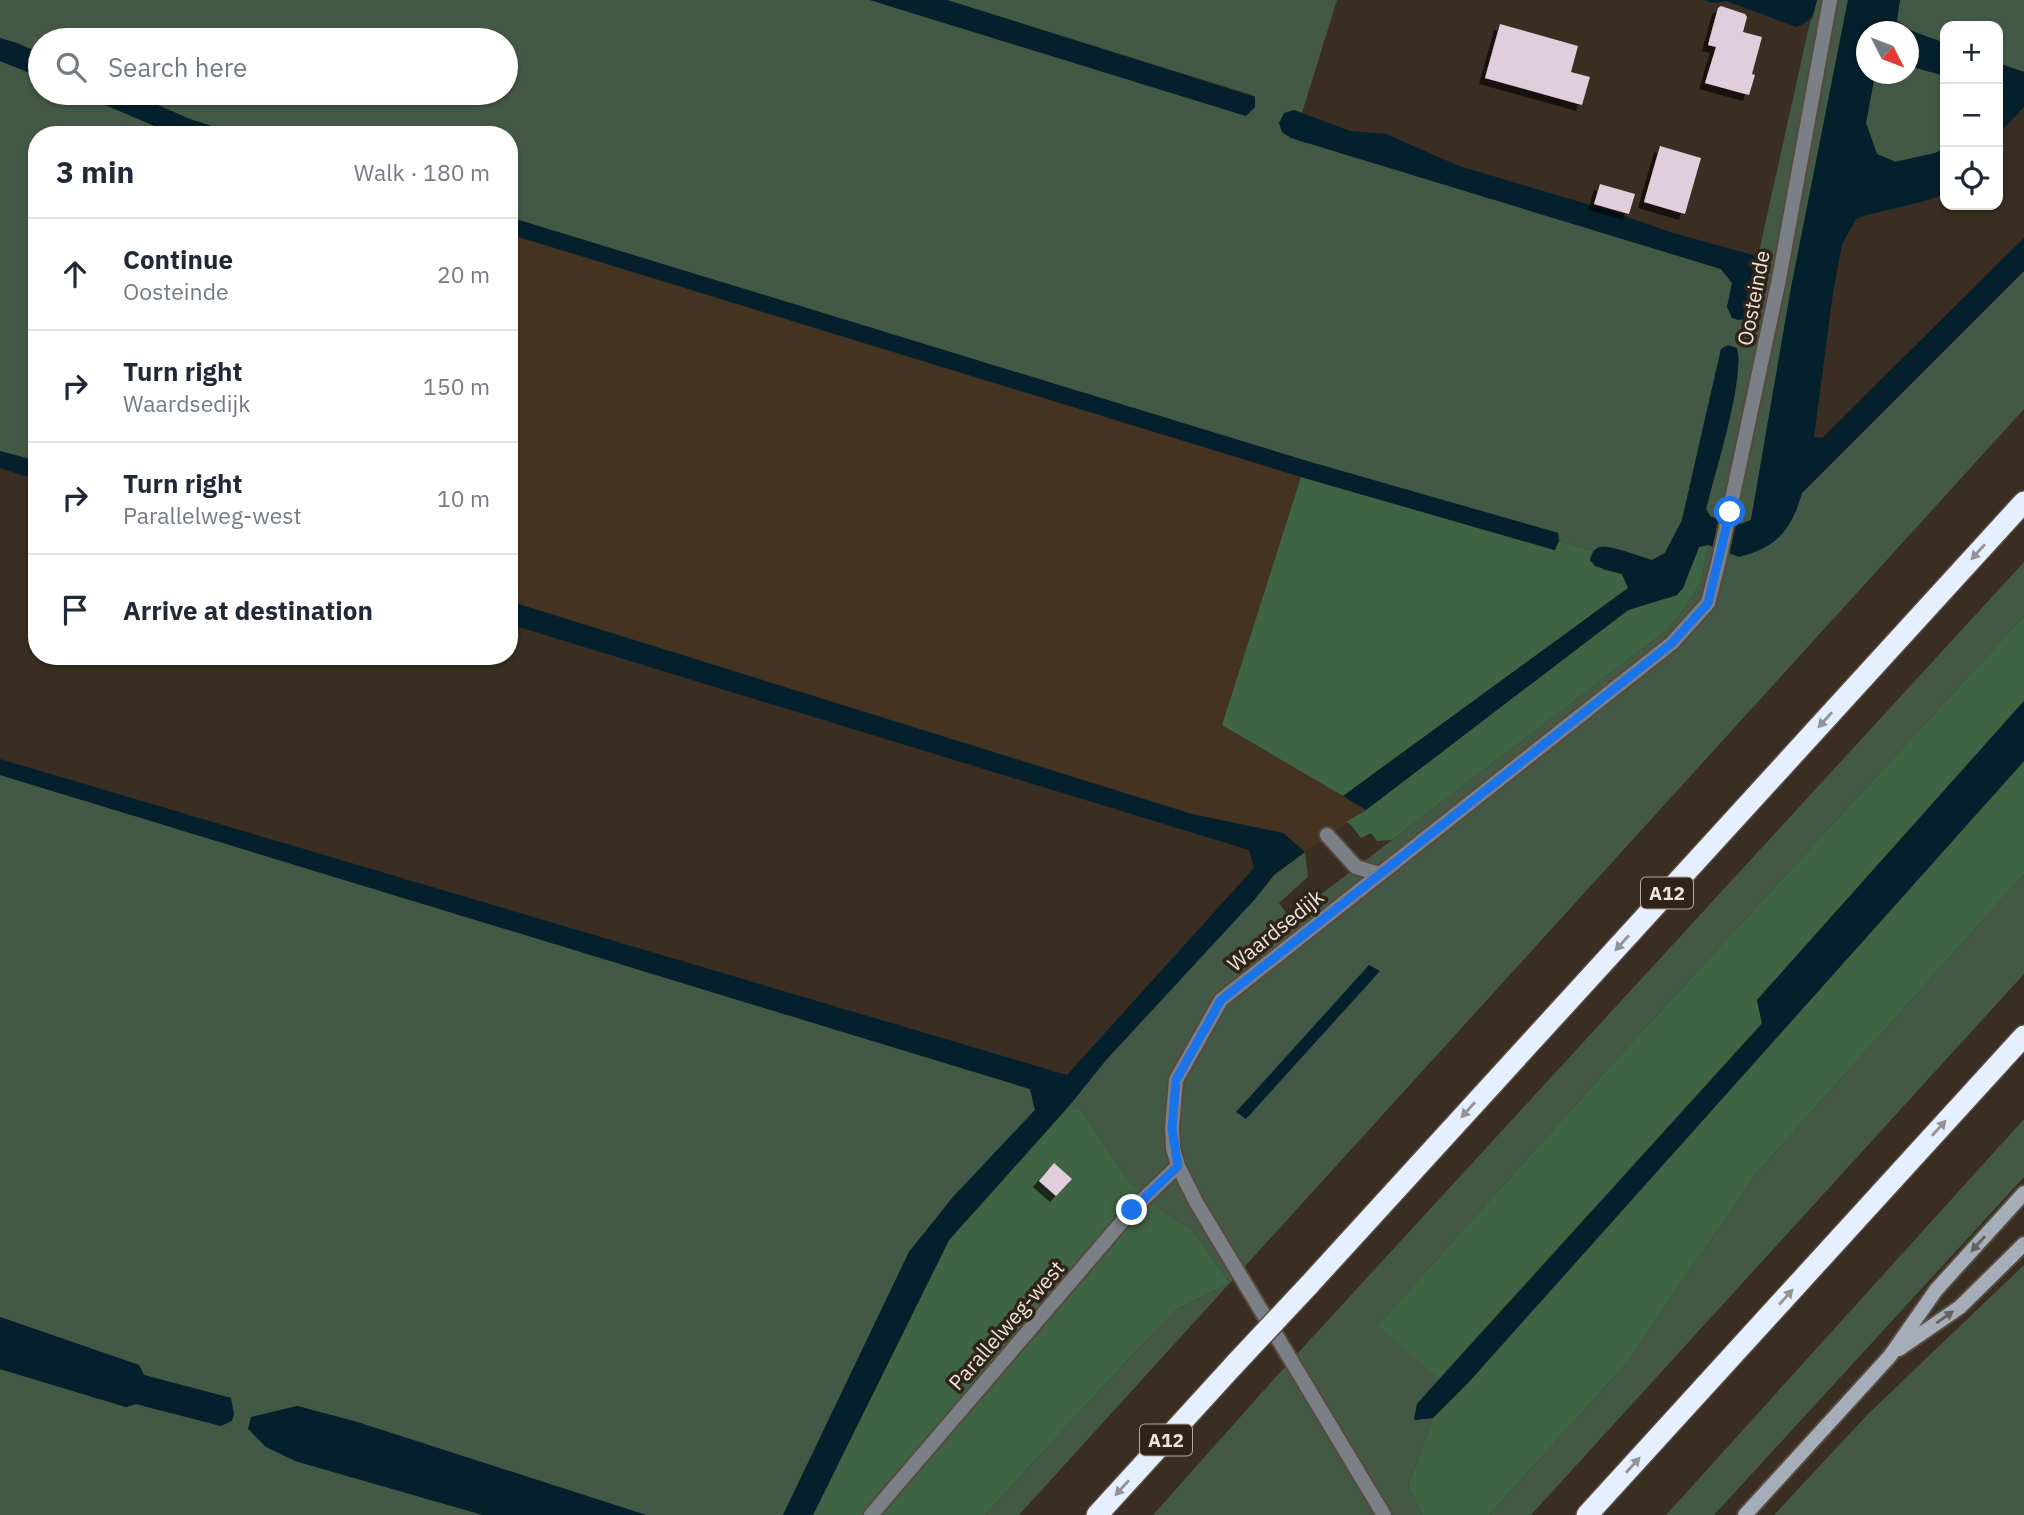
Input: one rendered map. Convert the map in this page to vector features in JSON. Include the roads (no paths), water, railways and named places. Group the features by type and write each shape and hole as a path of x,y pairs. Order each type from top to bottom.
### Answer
{"highway":[{"name":"A12","path":"1097,1515 2024,502"},
{"path":"1587,1515 2024,1036"}],"main road":[{"path":"1745,1515 1889,1356 1936,1290 2024,1193"},
{"path":"1889,1356 1960,1307 2024,1244"}],"street":[{"name":"Oosteinde","path":"1708,603 1720,561 1779,279 1830,0"},
{"name":"Waardsedijk","path":"1384,1515 1224,1250 1178,1166 1172,1128 1176,1080 1221,1000 1672,643 1708,603"},
{"path":"1327,835 1356,867 1379,874"},
{"name":"Parallelweg-west","path":"871,1515 1132,1210 1178,1166"}],"water":[{"path":"870,0 947,0 1255,97 1255,107 1246,116"},
{"path":"1704,0 1817,0 1811,17 1796,27 1726,1 1712,3"},
{"path":"1848,0 1900,0 1897,21 1856,21 1856,84 1873,84 1866,123 1877,154 1895,162 1940,150 1940,196 1856,219 1842,244 1814,437 1822,438 2024,238 2024,271 1802,493 1793,518 1781,536 1764,548 1739,557 1708,545 1699,547 1683,588 1677,595 1628,610 1366,810 1343,796 1628,588 1622,574 1595,566 1590,560 1597,549 1612,548 1652,560 1665,553 1682,520 1721,349 1728,345 1737,348 1737,382 1706,509 1711,517 1741,524 1751,520 1791,288"},
{"path":"1919,34 1940,41 1940,75 1919,69"},
{"path":"0,38 28,48 28,72 0,61"},
{"path":"2003,65 2024,72 2024,107 2003,129"},
{"path":"105,105 158,105 211,126 155,126"},
{"path":"1294,110 1350,131 1386,134 1459,166 1610,211 1670,232 1760,257 1762,264 1753,311 1748,319 1732,318 1727,307 1732,283 1721,269 1291,138 1282,132 1279,123 1284,113"},
{"path":"518,220 1307,461 1558,533 1559,541 1555,550 1301,477 518,237"},
{"path":"0,451 28,459 28,477 0,468"},
{"path":"518,604 1192,814 1283,833 1305,852 1274,875 1106,1060 1069,1106 949,1240 813,1515 783,1515 909,1252 953,1197 1035,1110 1030,1089 0,775 0,759 1067,1075 1254,868 1249,850 518,627"},
{"path":"2024,701 2024,761 1468,1383 1433,1418 1414,1420 1417,1404 1762,1024 1757,1000"},
{"path":"1369,965 1380,971 1246,1119 1236,1112"},
{"path":"0,1317 139,1365 144,1375 231,1398 234,1414 232,1421 221,1426 136,1404 126,1407 0,1369"},
{"path":"297,1406 354,1421 646,1515 483,1515 295,1461 266,1447 248,1429 251,1417"}]}
